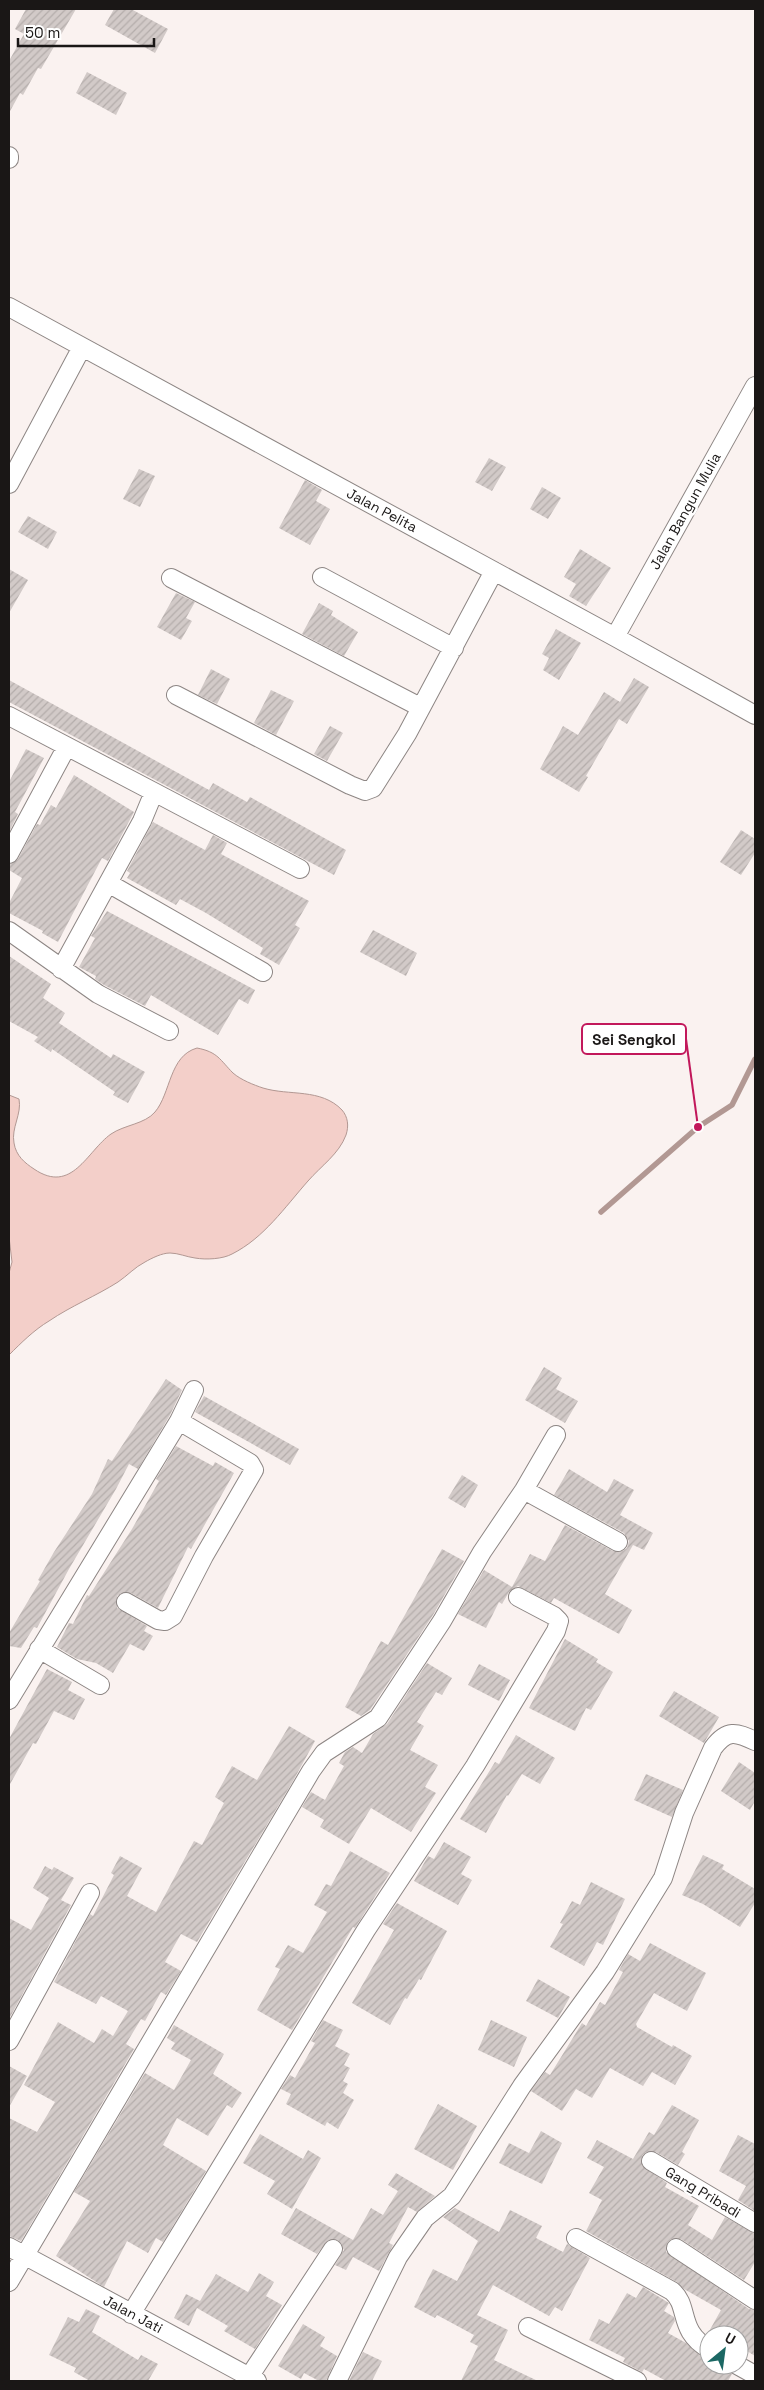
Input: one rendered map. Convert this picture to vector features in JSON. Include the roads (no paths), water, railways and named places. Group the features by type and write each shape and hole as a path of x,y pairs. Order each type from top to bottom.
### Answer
{"street":[{"name":"Jalan Pelita","path":"9,307 615,636 755,715"},
{"path":"9,484 82,347"},
{"name":"Jalan Bangun Mulia","path":"615,636 755,386"},
{"path":"176,695 330,776 365,791 373,788 454,648 494,571"},
{"path":"322,577 454,648"},
{"path":"171,578 420,707"},
{"path":"9,716 66,748 300,869"},
{"path":"9,854 66,748"},
{"path":"61,969 142,821 154,792"},
{"path":"108,883 263,972"},
{"path":"9,931 98,994 169,1031"},
{"path":"9,1700 179,1421 194,1390"},
{"path":"126,1602 158,1620 165,1621 172,1616 254,1470 250,1463 179,1421"},
{"path":"9,2282 16,2251 311,1771 324,1752 378,1718 442,1621 482,1552 524,1490 556,1435"},
{"path":"524,1490 618,1542"},
{"path":"131,2314 366,1930 475,1766 556,1631 559,1621 554,1616 518,1597"},
{"path":"39,1649 100,1685"},
{"path":"337,2381 398,2257 425,2218 452,2196 522,2086 605,1972 663,1878 684,1813 713,1748 719,1739 728,1734 739,1734 755,1741"},
{"path":"9,2041 90,1893"},
{"name":"Gang Pribadi","path":"651,2161 755,2223"},
{"path":"576,2238 672,2291 678,2299 688,2331 699,2342"},
{"path":"676,2248 755,2300"},
{"path":"253,2379 333,2249"},
{"name":"Jalan Jati","path":"16,2251 253,2379"},
{"path":"528,2327 637,2381"}],"waterway":[{"path":"601,1212 698,1127 732,1105 755,1059"}],"place":[{"name":"Sei Sengkol","path":"698,1127"}]}
